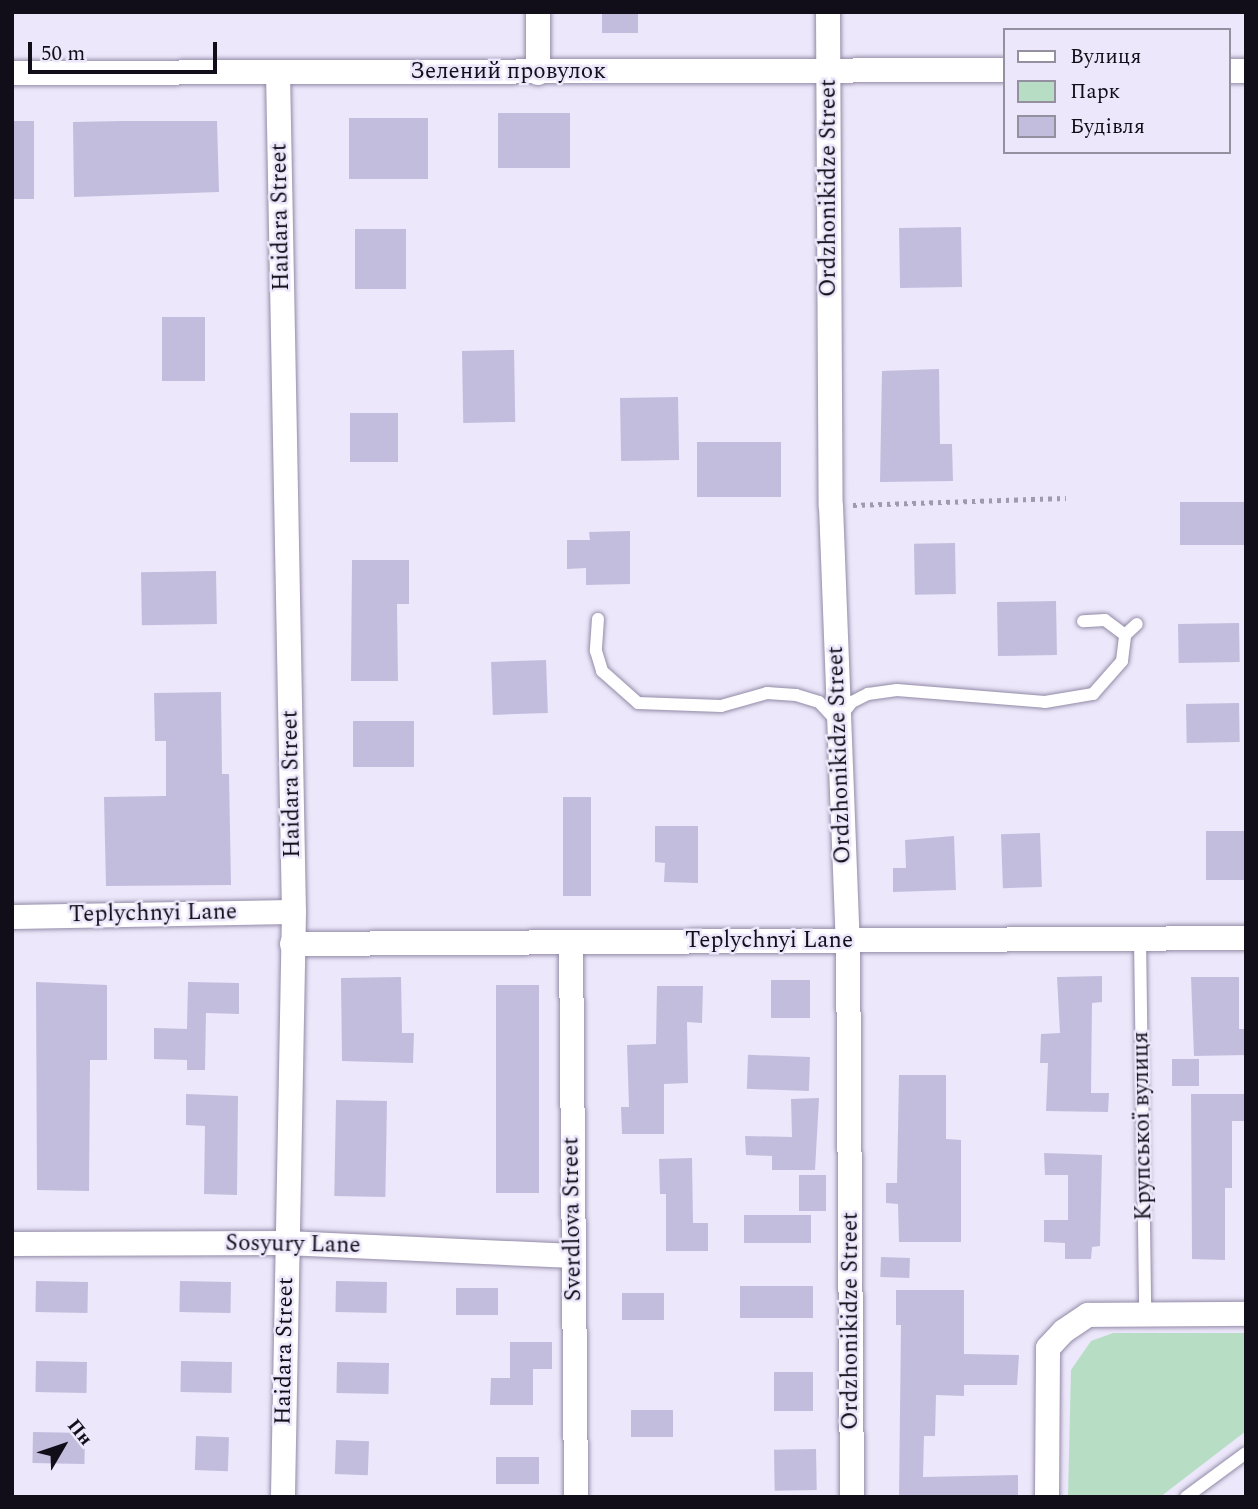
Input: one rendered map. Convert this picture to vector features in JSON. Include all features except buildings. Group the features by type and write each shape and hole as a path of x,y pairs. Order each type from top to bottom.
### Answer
{"street":[{"path":"538,12 538,73"},
{"name":"Ordzhonikidze Street","path":"828,12 831,506 837,721 848,940 852,1497"},
{"name":"Зелений провулок","path":"12,73 1002,70"},
{"name":"Haidara Street","path":"278,72 294,912 283,1497"},
{"name":"Teplychnyi Lane","path":"12,917 294,912"},
{"name":"Teplychnyi Lane","path":"292,944 1246,938"},
{"name":"Sverdlova Street","path":"571,942 576,1497"},
{"name":"Sosyury Lane","path":"12,1244 286,1243 574,1256"},
{"path":"1047,1497 1048,1348 1088,1315 1246,1314"}],"lane":[{"path":"598,619 596,651 602,671 638,704 721,706 767,693 796,695 819,702 837,721 852,702 868,694 897,690 1045,702 1078,699 1093,694 1114,674 1122,661 1125,635 1138,624"},
{"path":"1083,621 1105,620 1125,635"},
{"name":"Крупської вулиця","path":"1140,938 1145,1314"},
{"path":"1186,1497 1246,1452"}],"path":[{"path":"831,506 1066,498"}],"green space":[{"path":"1113,1333 1246,1333 1246,1431 1160,1497 1068,1497 1071,1370 1091,1341"}]}
